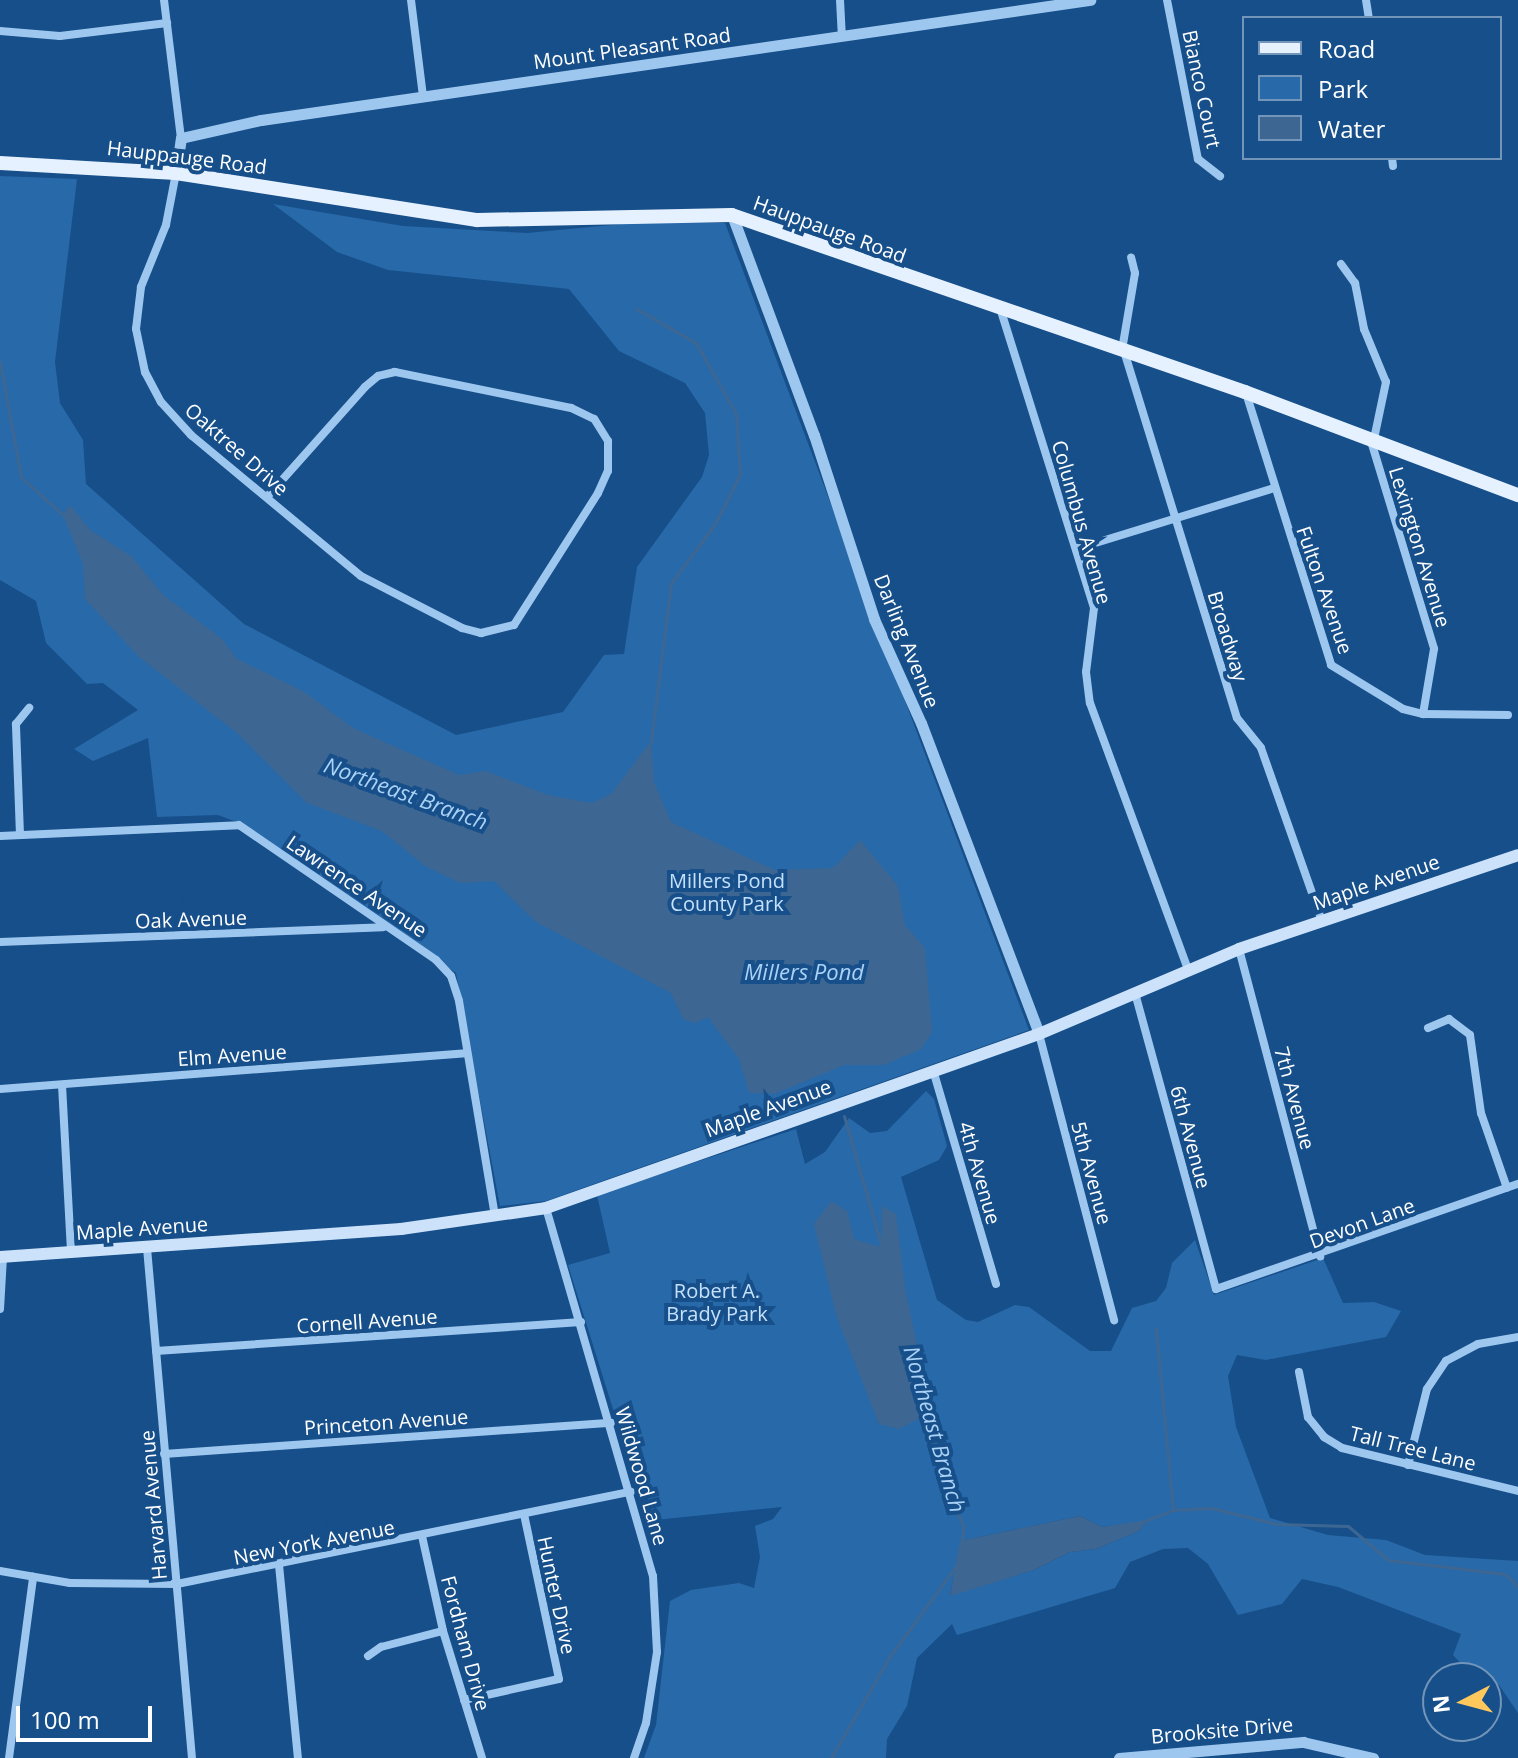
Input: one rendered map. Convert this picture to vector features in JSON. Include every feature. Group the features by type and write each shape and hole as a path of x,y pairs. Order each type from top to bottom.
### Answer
{"main road":[{"name":"Hauppauge Road","path":"0,163 176,173 477,220 732,215 1001,311 1245,392 1518,495"},
{"name":"Maple Avenue","path":"1,1257 401,1229 546,1208 1039,1034 1239,949 1518,855"}],"street":[{"path":"164,0 181,138 176,173"},
{"path":"411,0 423,96"},
{"path":"840,0 842,36"},
{"name":"Mount Pleasant Road","path":"181,138 423,96 842,36 1013,5 1090,0"},
{"name":"Bianco Court","path":"1167,0 1198,159 1220,176"},
{"path":"0,31 60,36 167,23"},
{"name":"Oaktree Drive","path":"176,173 166,225 141,287 136,329 145,372 161,402 191,435 361,576 462,628 499,631 514,625 526,612 598,493 608,471 608,441 594,419 571,408 412,374 378,376 267,497"},
{"name":"Darling Avenue","path":"732,215 814,435 874,619 950,796 1039,1034"},
{"path":"1123,351 1135,273 1131,257"},
{"path":"1341,264 1355,283 1364,329 1386,382 1372,439"},
{"name":"Columbus Avenue","path":"1001,311 1094,608 1086,672 1090,703 1188,969"},
{"name":"Broadway","path":"1123,351 1237,718 1261,748 1322,921"},
{"name":"Fulton Avenue","path":"1245,392 1331,665 1384,700 1423,714 1508,715"},
{"name":"Lexington Avenue","path":"1372,439 1434,649 1423,714"},
{"path":"1076,549 1274,488"},
{"path":"20,835 16,724 29,708"},
{"name":"Lawrence Avenue","path":"0,836 239,825 436,960 451,976 495,1215"},
{"name":"Oak Avenue","path":"0,942 384,927"},
{"name":"7th Avenue","path":"1239,949 1320,1256"},
{"name":"6th Avenue","path":"1135,993 1216,1289"},
{"path":"1428,1028 1449,1019 1470,1035 1481,1113 1507,1188"},
{"name":"5th Avenue","path":"1039,1034 1114,1320"},
{"name":"Elm Avenue","path":"0,1089 466,1053"},
{"name":"4th Avenue","path":"933,1070 996,1284"},
{"path":"62,1085 71,1252"},
{"name":"Devon Lane","path":"1216,1289 1320,1256 1518,1184"},
{"name":"Wildwood Lane","path":"546,1208 653,1576 658,1615 646,1723 634,1758"},
{"name":"Harvard Avenue","path":"147,1248 192,1758"},
{"path":"0,1309 1,1257"},
{"name":"Cornell Avenue","path":"156,1351 581,1322"},
{"path":"1408,1465 1427,1389 1446,1361 1478,1344 1518,1337"},
{"name":"Tall Tree Lane","path":"1299,1372 1308,1417 1324,1437 1371,1458 1518,1491"},
{"name":"Princeton Avenue","path":"164,1454 611,1423"},
{"name":"New York Avenue","path":"0,1571 33,1577 177,1584 631,1492"},
{"name":"Hunter Drive","path":"464,1700 559,1679 524,1515"},
{"name":"Fordham Drive","path":"422,1536 443,1631 482,1758"},
{"path":"279,1565 298,1758"},
{"path":"9,1758 33,1577"},
{"path":"368,1656 381,1647 443,1631"},
{"name":"Brooksite Drive","path":"1119,1758 1224,1745 1303,1742 1373,1758"},
{"path":"1224,1745 1226,1758"}],"green space":[{"name":"Millers Pond County Park","path":"0,176 77,179 55,362 60,403 83,440 86,484 244,624 456,735 563,712 604,655 624,654 637,567 702,477 709,455 705,413 685,383 619,351 569,289 388,270 337,252 273,204 403,226 527,233 643,222 725,223 1029,1030 546,1201 500,1206 456,973 245,825 218,815 157,817 148,738 93,761 74,749 138,710 103,683 87,684 46,643 36,601 0,580"},
{"name":"Robert A. Brady Park","path":"926,1091 934,1099 947,1146 939,1160 901,1177 937,1300 966,1320 978,1322 1015,1305 1029,1307 1090,1351 1111,1351 1132,1308 1156,1301 1166,1288 1172,1263 1195,1240 1214,1295 1323,1258 1343,1303 1374,1302 1401,1311 1386,1337 1266,1360 1237,1355 1228,1376 1236,1427 1270,1518 1328,1535 1386,1540 1425,1555 1518,1561 1518,1713 1502,1689 1502,1662 1460,1662 1453,1655 1461,1634 1338,1587 1302,1579 1282,1604 1238,1615 1208,1564 1188,1548 1163,1549 1130,1562 1115,1588 957,1635 952,1624 917,1658 907,1706 887,1739 886,1758 644,1758 656,1725 670,1601 691,1590 739,1583 754,1588 760,1557 755,1526 773,1519 782,1507 655,1520 627,1440 623,1441 568,1265 610,1253 597,1195 796,1129 805,1164 825,1152 849,1118 870,1133 887,1131","holes":["843,1322 913,1347 931,1393 879,1424","1080,1516 1102,1527 1147,1521 1139,1531 1096,1549 1070,1552 1034,1570 950,1595 961,1541"]}],"water":[{"name":"Millers Pond","path":"70,505 90,530 131,556 163,595 221,638 237,659 303,691 353,728 459,775 486,771 548,795 591,803 611,794 651,741 654,782 671,822 775,870 833,868 860,840 898,886 905,925 925,948 932,1032 921,1049 884,1065 844,1065 774,1094 749,1093 739,1059 708,1017 695,1023 683,1019 671,993 536,922 494,881 460,883 425,866 382,831 307,803 237,733 139,657 85,599 83,564 63,515"},
{"path":"831,1201 847,1211 854,1239 881,1247 882,1206 896,1214 905,1288 931,1412 899,1429 879,1424 836,1315 814,1224"},
{"path":"1080,1516 1102,1527 1148,1520 1139,1531 1096,1549 1070,1552 1034,1570 950,1596 960,1541"}],"waterway":[{"path":"637,309 696,343 736,414 740,474 715,524 671,583 651,742"},
{"name":"Northeast Branch","path":"0,362 21,477 65,517"},
{"name":"Northeast Branch","path":"844,1116 883,1251"},
{"path":"1147,1520 1173,1510 1156,1329"},
{"name":"Northeast Branch","path":"928,1412 944,1479 963,1526 962,1543"},
{"path":"1173,1510 1211,1508 1277,1524 1348,1526 1388,1560 1505,1574 1518,1587"},
{"name":"Northeast Branch","path":"831,1758 890,1656 959,1562"}]}
